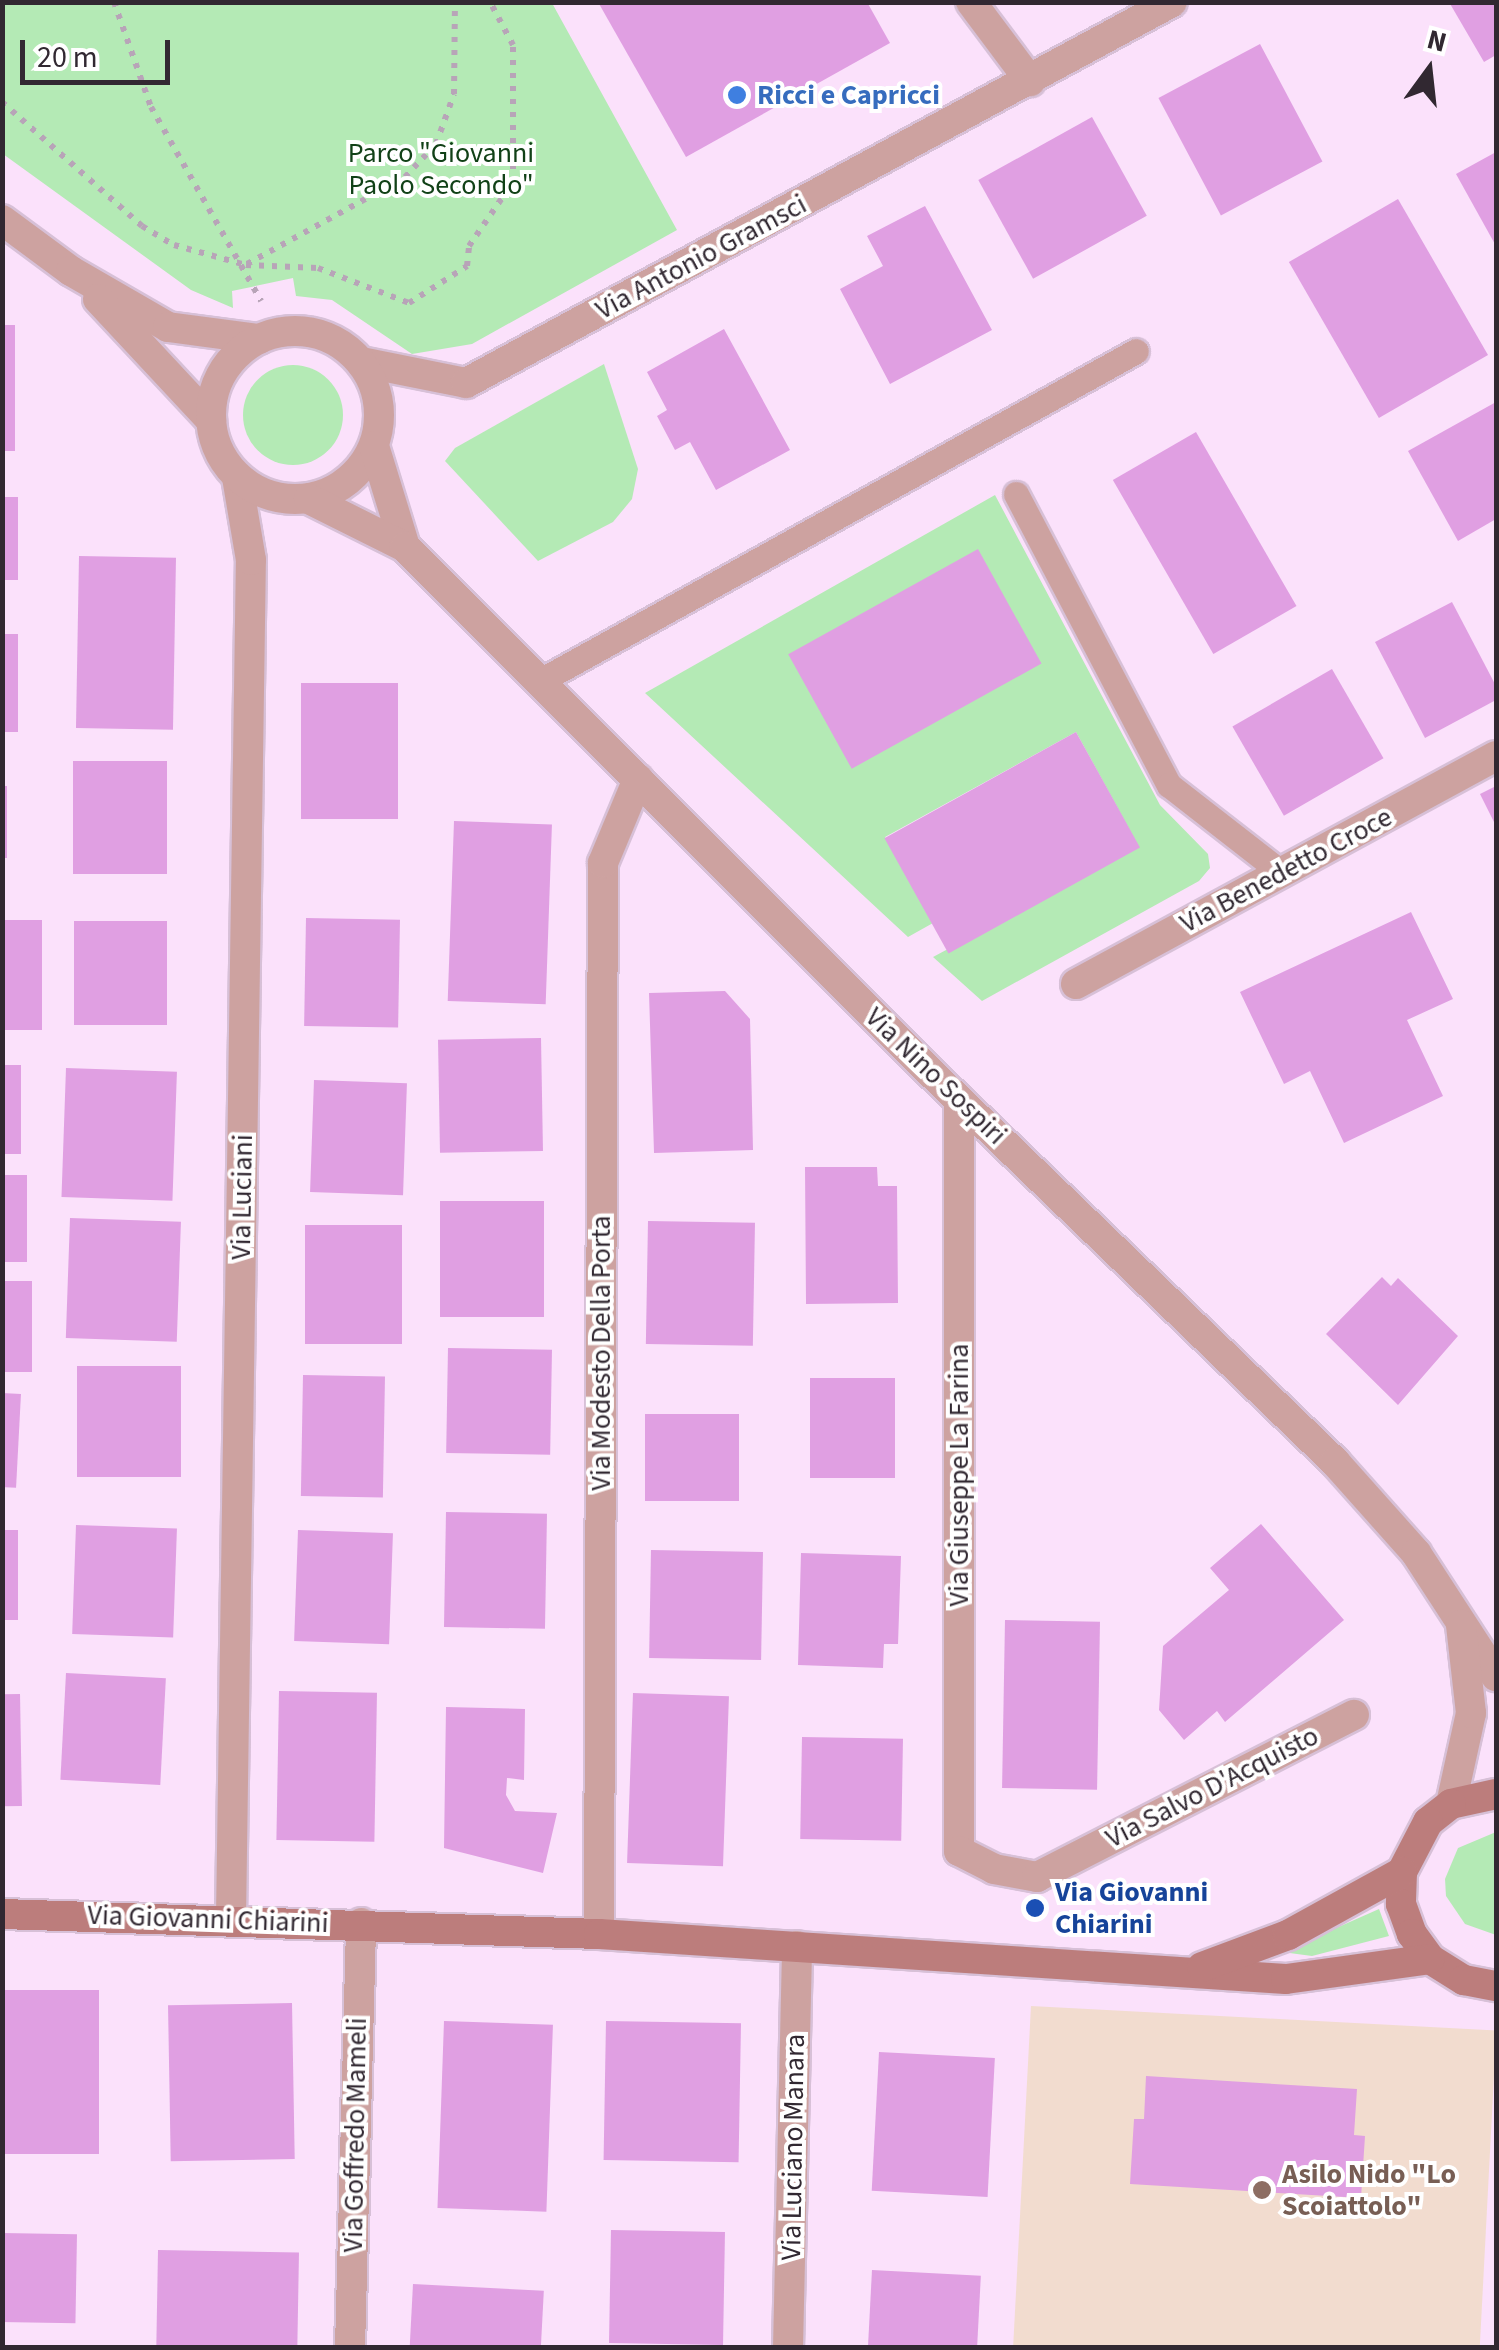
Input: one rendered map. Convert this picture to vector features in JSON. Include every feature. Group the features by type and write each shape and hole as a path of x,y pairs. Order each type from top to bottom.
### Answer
{"main road":[{"path":"1496,1794 1451,1804 1411,1845 1402,1872 1401,1904 1412,1934 1430,1959 1464,1980 1496,1986"},
{"name":"Via Giovanni Chiarini","path":"1192,1970 1288,1936 1402,1872"},
{"name":"Via Giovanni Chiarini","path":"2,1914 231,1918 599,1934 1286,1979 1430,1959"}],"street":[{"path":"971,2 1030,81"},
{"name":"Via Antonio Gramsci","path":"361,362 466,382 1172,2"},
{"path":"2,220 71,272 168,327 262,325 325,336 361,362 379,402 374,446 360,471 309,499 271,495 237,477 219,450 211,420 222,372 262,325"},
{"path":"71,272 211,420"},
{"name":"Via Nino Sospiri","path":"374,446 405,547"},
{"name":"Via Luciani","path":"231,1918 251,560 237,477"},
{"name":"Via Nino Sospiri","path":"309,499 405,547 959,1100 1352,1480 1460,1612 1496,1676"},
{"name":"Via Benedetto Croce","path":"1076,984 1496,756"},
{"name":"Via Modesto Della Porta","path":"599,1934 603,863 638,778"},
{"name":"Via Giuseppe La Farina","path":"959,1100 959,1852"},
{"path":"1451,1804 1471,1714 1460,1612"},
{"name":"Via Salvo D'Acquisto","path":"959,1852 994,1869 1037,1876 1354,1715"},
{"name":"Via Goffredo Mameli","path":"350,2348 361,1924"},
{"name":"Via Luciano Manara","path":"788,2348 798,1946"}],"lane":[{"path":"540,681 1136,351"},
{"path":"1016,494 1170,785 1282,873"}],"path":[{"path":"114,2 151,107 211,217 246,265 262,325"},
{"path":"246,265 405,177 436,144 454,94 454,2"},
{"path":"2,102 142,226 174,245 246,265 318,268 409,304 466,266 468,246 513,182 518,133 513,45 490,2"}],"shaded area":[{"name":"Asilo Nido \"Lo Scoiattolo\"","path":"1031,2006 1496,2030 1480,2348 1013,2348"}],"green space":[{"name":"Parco \"Giovanni Paolo Secondo\"","path":"3,2 552,3 677,230 472,344 412,354 332,300 296,296 293,278 232,291 233,308 191,290 3,154"},
{"path":"604,364 638,469 632,499 613,522 538,561 445,461 455,448"},
{"path":"293,365 312,369 328,380 339,396 343,415 339,434 328,450 312,461 293,465 274,461 258,450 247,434 243,415 247,396 258,380 274,369"},
{"path":"995,495 1160,805 1208,854 1210,868 1199,881 982,1001 933,957 1139,847 1076,732 885,837 933,923 908,937 645,693"},
{"path":"1496,1832 1496,1935 1465,1924 1446,1896 1445,1879 1458,1848"},
{"path":"1379,1909 1389,1936 1312,1956 1282,1952"}],"building":[{"path":"598,2 867,2 890,43 686,157"},
{"path":"1449,2 1496,2 1496,55 1484,62"},
{"path":"1260,44 1322,161 1221,215 1158,98"},
{"path":"1092,117 1147,216 1033,279 978,180"},
{"path":"1496,152 1496,246 1456,174"},
{"path":"1398,199 1488,355 1379,418 1289,262"},
{"path":"925,206 992,330 890,384 840,289 883,266 867,236"},
{"path":"2,325 15,325 15,451 2,451"},
{"path":"724,329 790,450 716,490 690,442 675,450 657,416 667,410 647,372"},
{"path":"1496,402 1496,519 1458,541 1408,451"},
{"path":"1196,432 1296,606 1213,654 1113,480"},
{"path":"2,497 18,497 18,580 2,580"},
{"path":"978,549 1042,664 852,769 788,654"},
{"path":"79,556 176,558 173,730 76,728"},
{"path":"1452,602 1496,686 1496,700 1425,738 1375,642"},
{"path":"2,634 18,634 18,732 2,732"},
{"path":"1332,669 1384,758 1284,816 1232,727"},
{"path":"301,683 398,683 398,819 301,819"},
{"path":"1076,732 1140,847 948,954 884,838"},
{"path":"73,761 167,761 167,874 73,874"},
{"path":"2,786 7,786 7,858 2,858"},
{"path":"1496,786 1496,826 1480,794"},
{"path":"454,821 552,824 546,1004 448,1001"},
{"path":"1411,912 1453,999 1407,1020 1443,1096 1344,1143 1310,1071 1284,1084 1240,992"},
{"path":"306,918 400,920 398,1028 304,1026"},
{"path":"2,920 42,920 42,1030 2,1030"},
{"path":"74,921 167,921 167,1025 74,1025"},
{"path":"725,991 750,1019 753,1150 654,1153 649,993"},
{"path":"541,1038 543,1151 440,1153 438,1040"},
{"path":"2,1065 21,1065 21,1154 2,1154"},
{"path":"66,1068 177,1072 172,1201 61,1197"},
{"path":"314,1080 407,1083 403,1195 310,1192"},
{"path":"805,1167 877,1167 878,1186 897,1186 898,1303 806,1304"},
{"path":"2,1175 27,1175 27,1262 2,1262"},
{"path":"440,1201 544,1201 544,1317 440,1317"},
{"path":"70,1218 181,1222 177,1342 66,1338"},
{"path":"648,1221 755,1223 753,1346 646,1344"},
{"path":"305,1225 402,1225 402,1344 305,1344"},
{"path":"1382,1277 1391,1286 1398,1278 1458,1336 1398,1405 1326,1334"},
{"path":"2,1281 32,1281 32,1372 2,1372"},
{"path":"448,1348 552,1350 550,1455 446,1453"},
{"path":"77,1366 181,1366 181,1477 77,1477"},
{"path":"303,1375 385,1376 383,1497 301,1496"},
{"path":"810,1378 895,1378 895,1478 810,1478"},
{"path":"2,1393 21,1394 16,1488 2,1487"},
{"path":"645,1414 739,1414 739,1501 645,1501"},
{"path":"446,1512 547,1514 545,1629 444,1627"},
{"path":"1261,1524 1344,1620 1225,1722 1217,1711 1184,1740 1159,1710 1163,1646 1229,1590 1210,1568"},
{"path":"76,1525 177,1529 173,1637 72,1634"},
{"path":"2,1530 18,1530 18,1620 2,1620"},
{"path":"298,1530 393,1533 389,1644 294,1641"},
{"path":"651,1550 763,1552 761,1660 649,1658"},
{"path":"801,1553 901,1556 898,1644 884,1644 883,1668 798,1665"},
{"path":"1005,1620 1100,1622 1097,1790 1002,1788"},
{"path":"66,1673 166,1678 160,1785 60,1780"},
{"path":"279,1691 377,1693 374,1842 276,1840"},
{"path":"633,1693 729,1696 723,1866 627,1863"},
{"path":"2,1694 20,1694 22,1806 4,1806"},
{"path":"446,1707 525,1709 524,1780 507,1778 506,1795 515,1811 557,1813 543,1873 444,1848"},
{"path":"802,1737 903,1739 901,1841 800,1839"},
{"path":"2,1990 99,1990 99,2154 2,2154"},
{"path":"292,2003 295,2159 171,2161 168,2005"},
{"path":"444,2021 553,2025 546,2212 437,2208"},
{"path":"606,2021 741,2023 739,2162 604,2160"},
{"path":"879,2052 995,2058 988,2197 872,2191"},
{"path":"1146,2076 1357,2089 1354,2135 1365,2136 1361,2198 1130,2184 1134,2119 1144,2119"},
{"path":"611,2230 725,2232 723,2345 609,2343"},
{"path":"2,2233 77,2234 75,2323 2,2322"},
{"path":"158,2250 299,2252 297,2348 156,2348"},
{"path":"872,2270 981,2276 977,2348 868,2348"},
{"path":"413,2284 544,2291 541,2348 410,2348"}],"place":[{"name":"Ricci e Capricci","path":"737,95"},
{"name":"Via Giovanni Chiarini","path":"1035,1908"},
{"name":"Asilo Nido \"Lo Scoiattolo\"","path":"1262,2190"}]}
